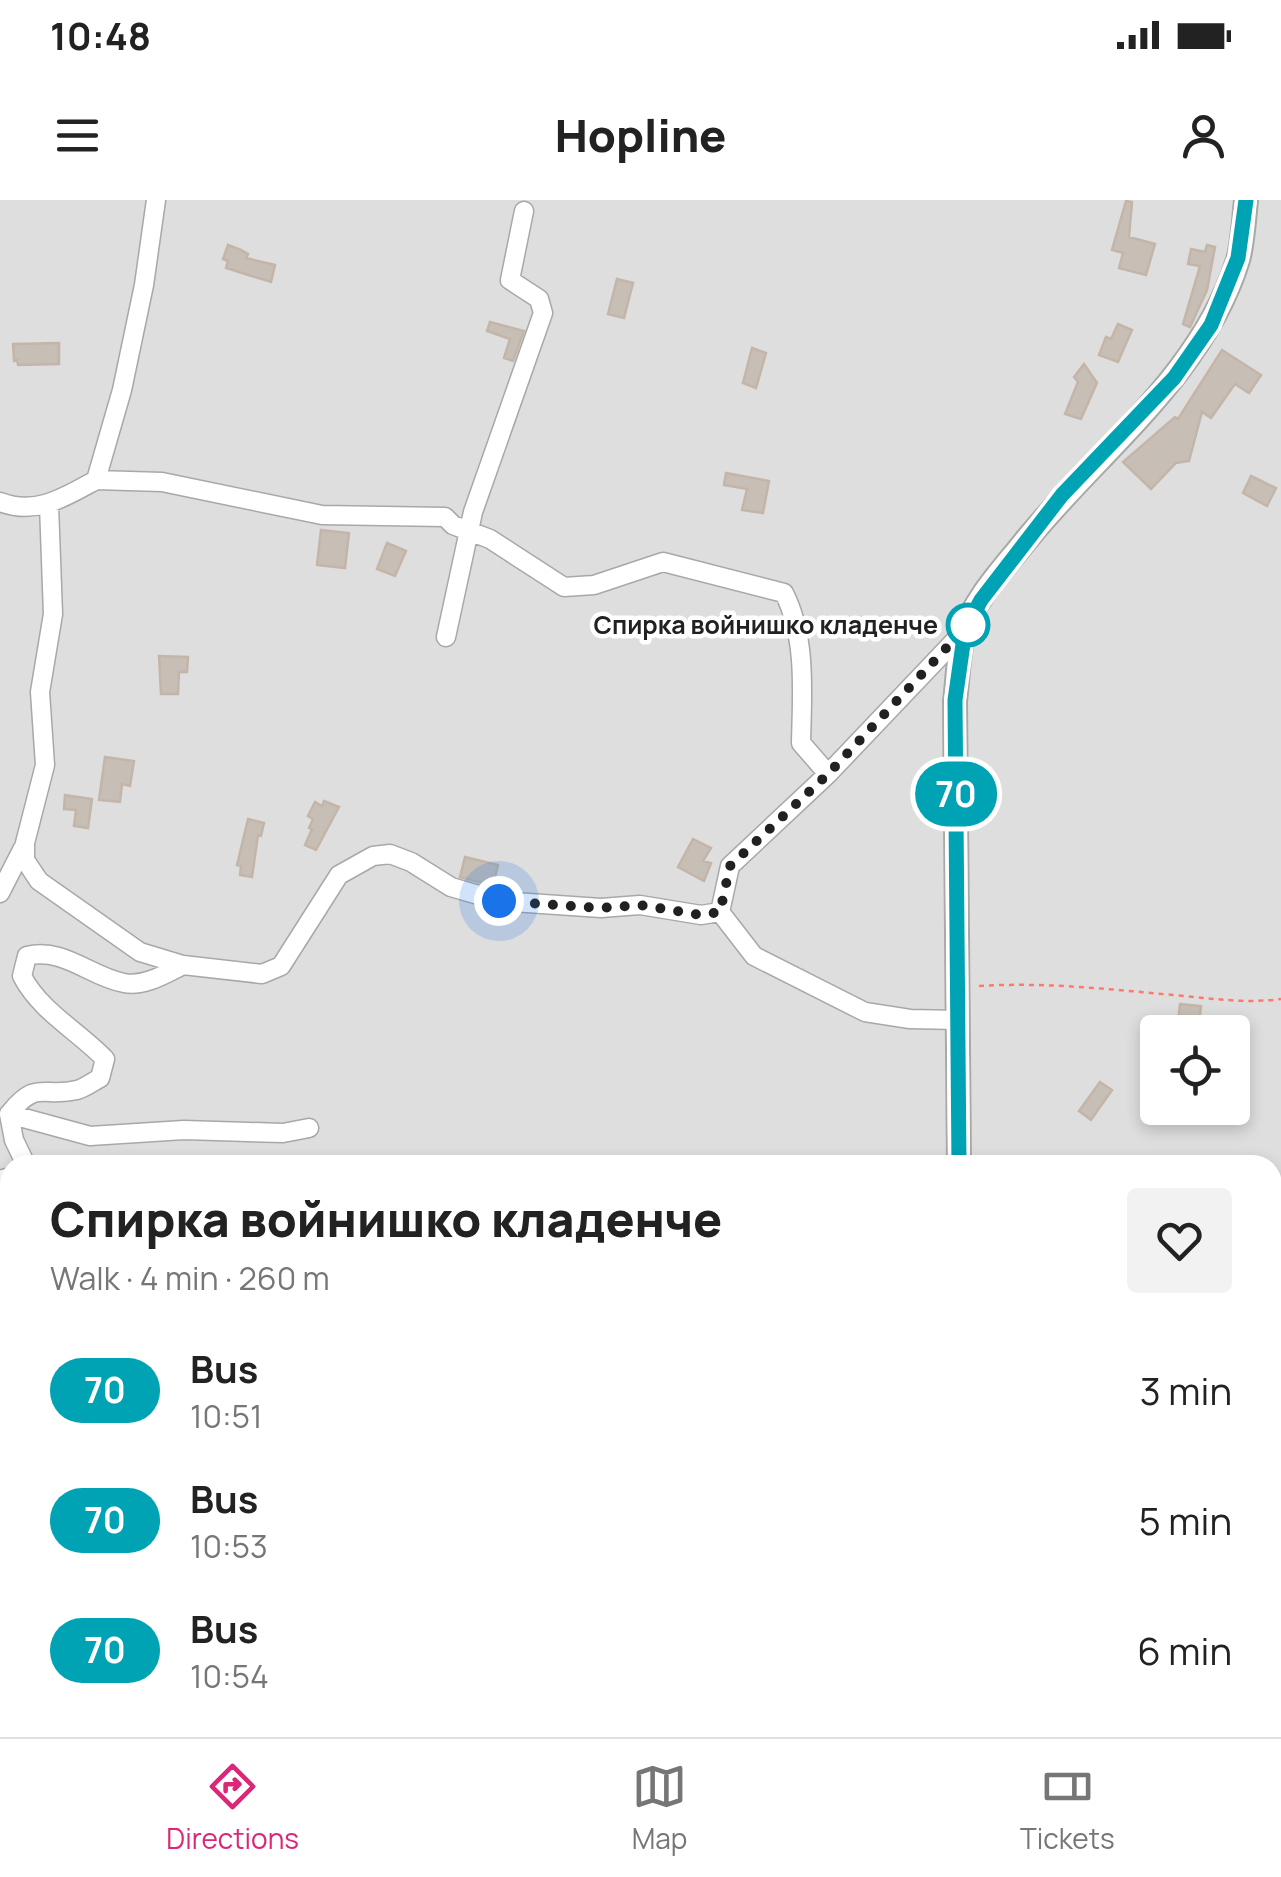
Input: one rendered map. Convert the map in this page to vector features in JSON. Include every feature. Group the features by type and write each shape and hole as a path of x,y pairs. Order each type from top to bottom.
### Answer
{"street":[{"path":"96,480 122,390 144,285 156,200"},
{"path":"958,1020 910,1019 866,1012 754,956 720,912 730,866 828,774 965,630 990,587 1062,495 1174,378 1211,325 1238,258 1246,200"},
{"path":"446,637 474,512 544,313 539,300 510,280 524,211"},
{"path":"0,502 16,508 49,505 96,480 162,482 322,515 445,517 564,586 594,585 663,562 784,594 791,607 801,662 800,743 828,774"},
{"path":"0,894 25,844 45,765 40,692 54,614 49,505"},
{"path":"959,1155 955,700 965,630"},
{"path":"25,844 25,860 38,881 140,952 183,965 262,974 281,966 339,876 373,856 390,854 451,888 499,901 601,908 640,905 701,915 720,912"},
{"path":"22,1155 14,1140 9,1114 24,1095 78,1090 100,1078 105,1059 85,1038 55,1017 28,988 22,976 27,956 39,953 70,960 126,984 154,980 183,965"},
{"path":"9,1114 90,1136 184,1130 284,1133 310,1128"}],"path":[{"path":"957,987 1012,984 1141,992 1233,1003 1281,1000"}],"shaded area":[{"path":"0,200 1281,200 1281,1155 0,1155"}],"building":[{"path":"1126,201 1132,202 1129,237 1155,244 1146,275 1119,268 1123,253 1112,250"},
{"path":"228,245 248,254 246,258 275,265 271,282 226,268 228,261 223,259"},
{"path":"1207,245 1215,247 1207,290 1190,327 1183,324 1200,266 1188,264 1191,249 1205,252"},
{"path":"617,279 633,283 624,318 608,314"},
{"path":"490,322 524,331 513,361 504,358 510,339 487,331"},
{"path":"1118,324 1132,330 1118,362 1099,355 1106,337 1111,339"},
{"path":"59,343 59,364 18,365 14,361 13,344"},
{"path":"752,348 766,353 756,388 743,383"},
{"path":"1222,350 1261,375 1249,393 1235,384 1211,418 1202,412 1189,461 1176,463 1151,489 1123,462 1175,417 1178,419"},
{"path":"1084,364 1097,383 1081,419 1065,414 1078,382 1074,377"},
{"path":"726,473 769,481 763,513 742,510 747,489 724,485"},
{"path":"1251,476 1276,488 1267,506 1243,493"},
{"path":"321,530 349,533 345,568 317,565"},
{"path":"387,543 406,551 395,576 377,569"},
{"path":"159,656 188,657 187,672 179,672 178,694 161,694"},
{"path":"105,757 134,761 130,786 122,784 120,802 99,800"},
{"path":"65,795 92,799 88,828 74,826 76,810 64,809"},
{"path":"324,801 339,807 316,850 305,845 312,829 309,828 313,819 308,816 315,802 322,806"},
{"path":"248,819 264,823 261,836 258,835 252,877 240,875 241,866 237,865"},
{"path":"693,839 711,848 703,861 711,863 704,881 678,867"},
{"path":"465,857 498,865 493,886 460,877"},
{"path":"1180,1004 1201,1006 1200,1015 1179,1015"},
{"path":"1100,1082 1112,1090 1091,1120 1079,1111"}],"bus line":[{"name":"70","path":"959,1155 955,700 965,630 1008,562 1062,495 1174,378 1211,325 1238,258 1246,200"}],"place":[{"name":"Спирка войнишко кладенче","path":"968,625"}],"route":[{"path":"499,901 601,908 640,905 701,915 720,912 730,866 828,774 968,625"}]}
